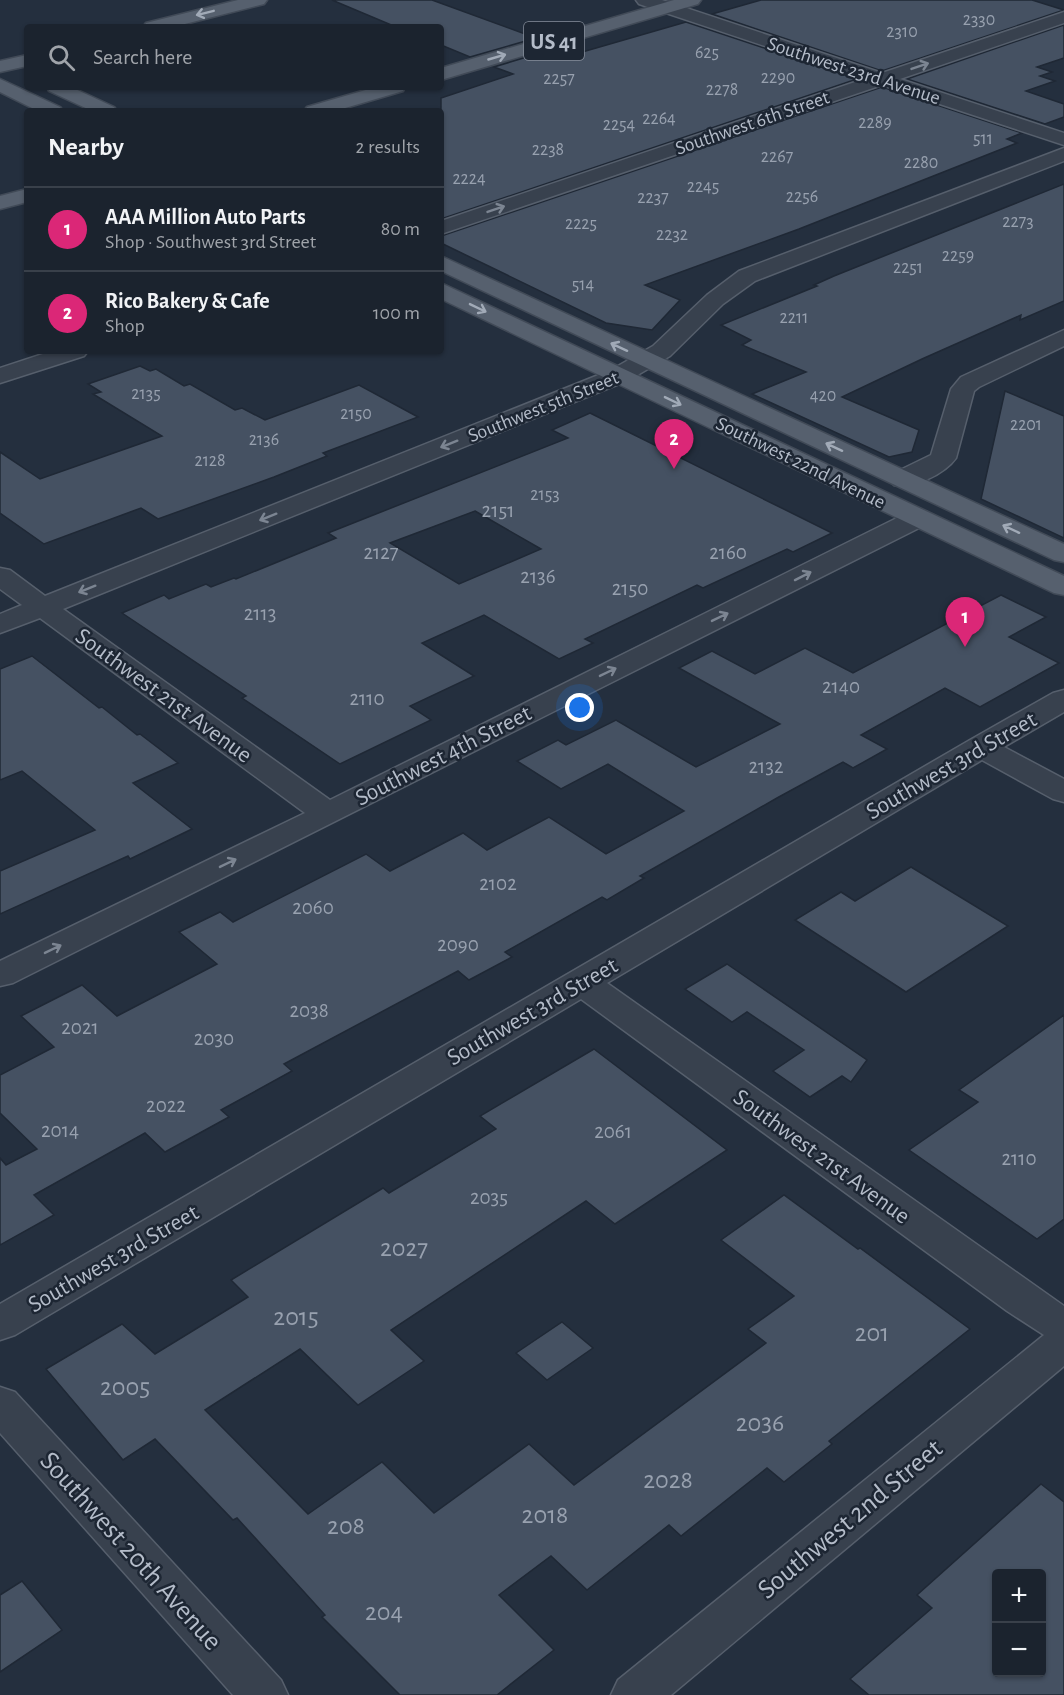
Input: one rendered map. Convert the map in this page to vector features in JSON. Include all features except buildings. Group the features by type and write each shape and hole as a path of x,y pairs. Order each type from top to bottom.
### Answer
{"main road":[{"path":"164,24 258,0"},
{"name":"US 41","path":"444,73 692,0"},
{"path":"9,63 24,71"},
{"path":"0,85 47,108"},
{"path":"63,90 101,108"},
{"path":"324,108 386,90"},
{"path":"0,203 24,196"},
{"name":"Southwest 22nd Avenue","path":"444,264 1064,554"},
{"name":"Southwest 22nd Avenue","path":"444,291 1064,587"}],"street":[{"name":"Southwest 23rd Avenue","path":"645,0 1064,139"},
{"name":"Southwest 6th Street","path":"444,227 1064,17"},
{"name":"Southwest 5th Street","path":"0,624 620,375 649,361 666,348 727,288 747,276 1064,154"},
{"path":"903,479 931,467 943,458 963,389 970,382 1064,337"},
{"path":"0,376 67,354"},
{"name":"Southwest 4th Street","path":"0,975 328,814 918,518"},
{"name":"Southwest 21st Avenue","path":"0,576 328,814"},
{"name":"Southwest 3rd Street","path":"0,1324 1064,699"},
{"path":"981,747 1064,792"},
{"name":"Southwest 21st Avenue","path":"581,982 1022,1300 1064,1327"},
{"name":"Southwest 2nd Street","path":"635,1695 1064,1342"},
{"name":"Southwest 20th Avenue","path":"0,1404 264,1695"}],"place":[{"name":"Rico Bakery & Cafe","path":"674,469"},
{"name":"AAA Million Auto Parts","path":"965,647"}]}
